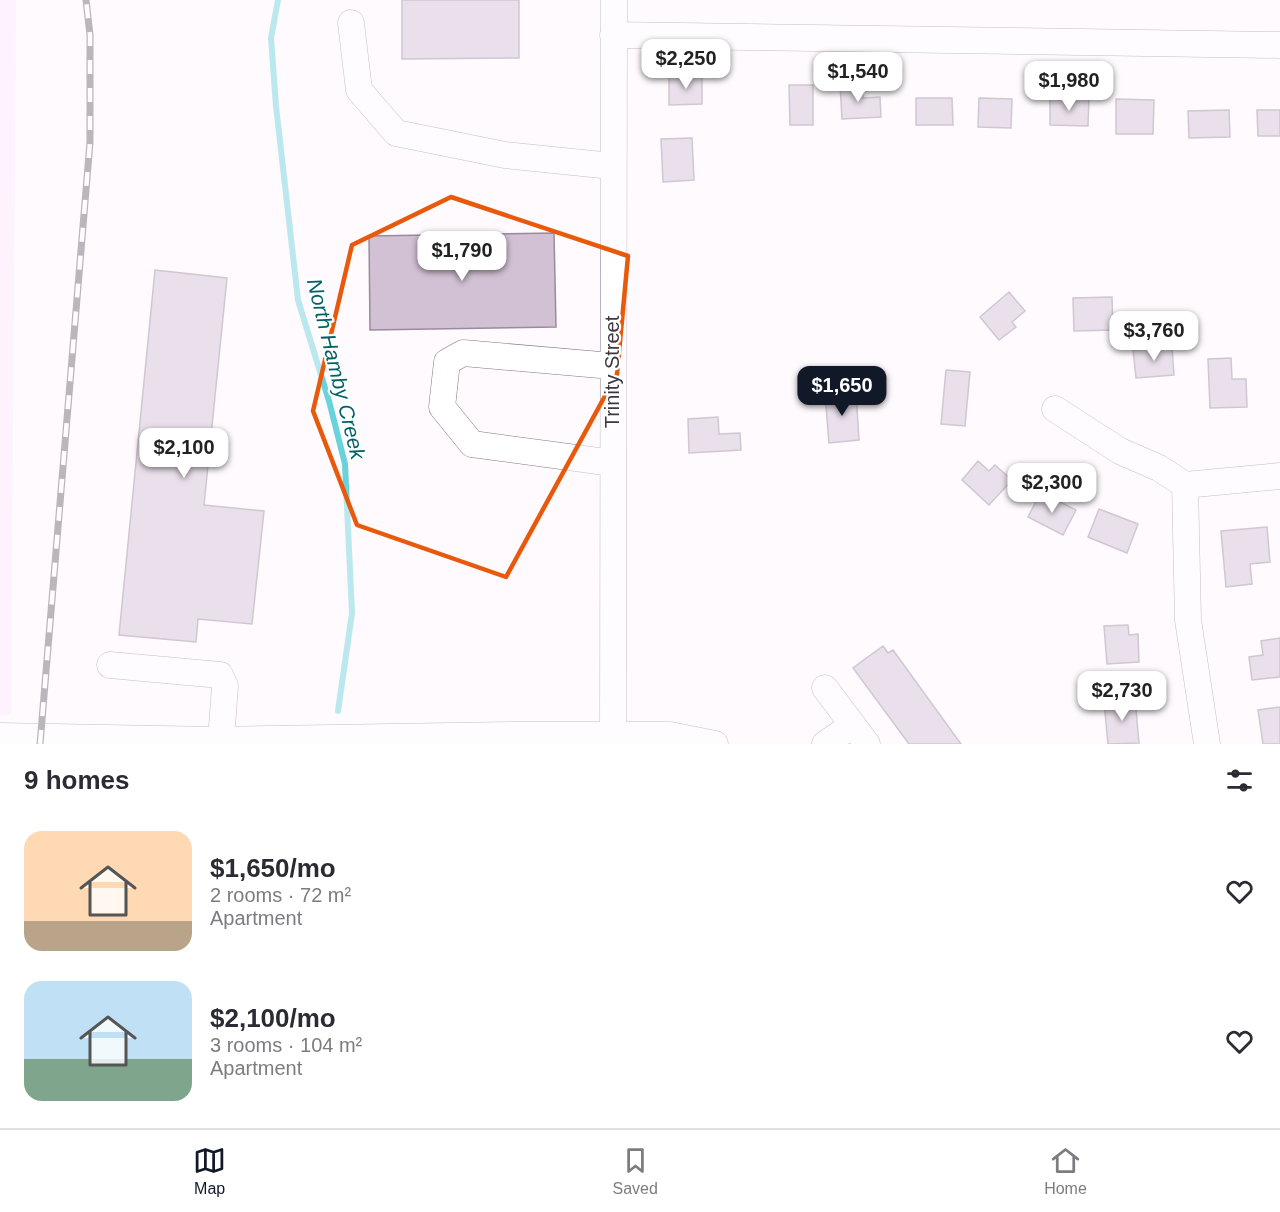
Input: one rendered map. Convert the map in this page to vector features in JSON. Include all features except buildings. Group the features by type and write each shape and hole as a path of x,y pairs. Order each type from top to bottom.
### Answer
{"street":[{"name":"Trinity Street","path":"613,740 614,0"},
{"path":"351,23 359,90 396,133 505,155 612,166"},
{"path":"613,35 1280,45"},
{"path":"612,366 463,353 447,362 442,407 472,444 613,462"},
{"path":"1055,409 1120,452 1159,468 1185,485 1280,476"},
{"path":"1185,485 1188,620 1207,744"},
{"path":"110,665 220,675 225,686 221,740"},
{"path":"825,688 860,735 825,744"},
{"path":"0,736 221,740 613,740 670,735 715,744"}],"highlighted area":[{"path":"451,197 628,256 617,374 506,577 357,525 313,411 352,245"}],"shaded area":[{"path":"0,0 16,0 11,715 0,715"}],"waterway":[{"name":"North Hamby Creek","path":"278,0 271,38 276,106 298,300 329,401 345,464 352,613 338,711"}],"railway":[{"path":"40,744 90,142 90,35 86,0"}]}
